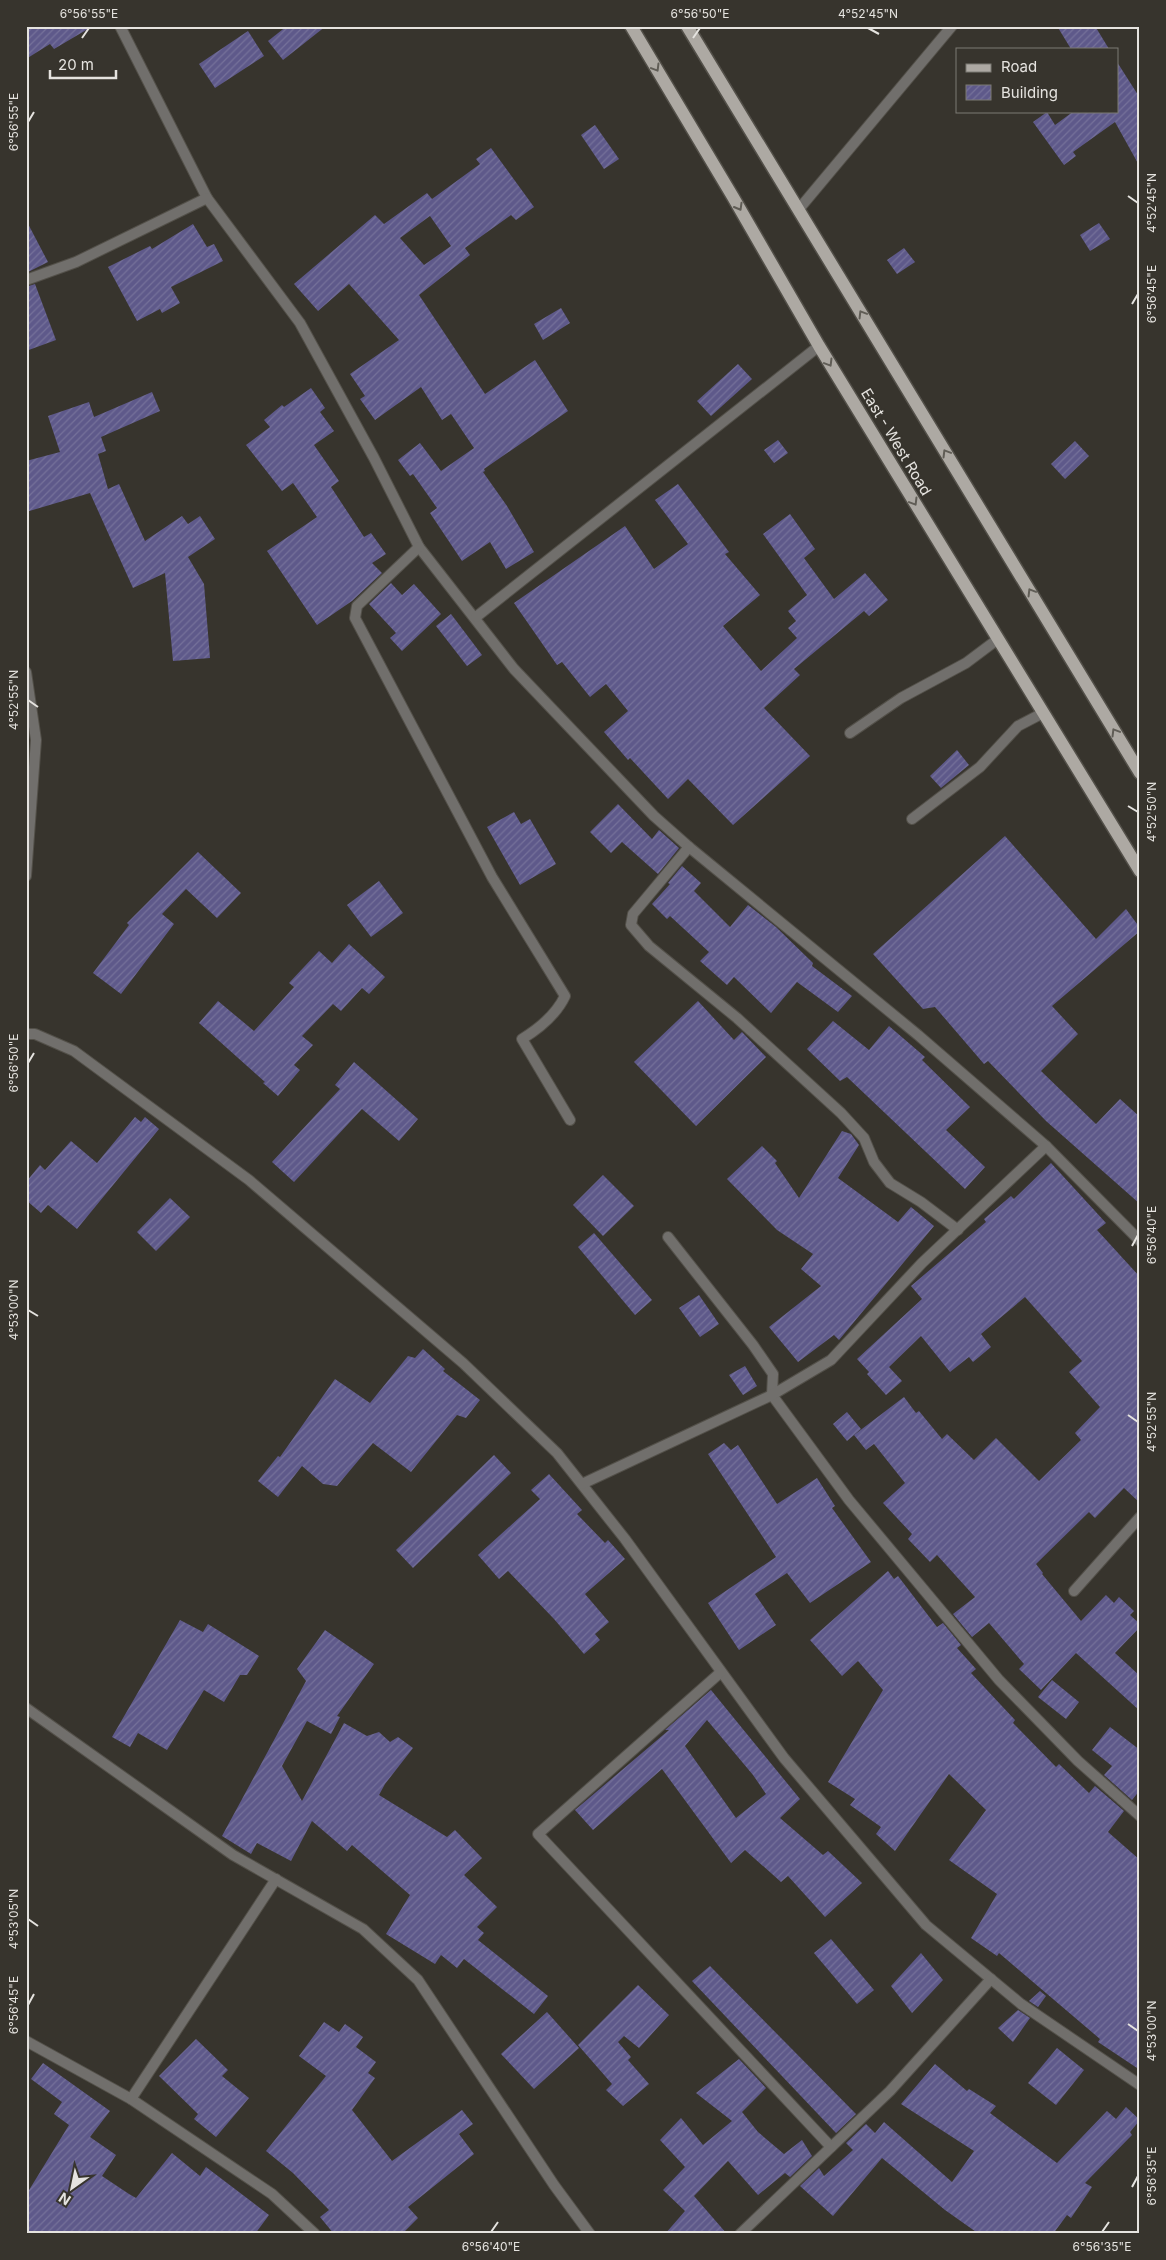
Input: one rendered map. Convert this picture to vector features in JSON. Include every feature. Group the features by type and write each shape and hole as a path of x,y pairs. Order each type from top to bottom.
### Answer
{"main road":[{"name":"East - West Road","path":"630,26 734,197 819,346 1140,870"},
{"path":"687,26 1140,773"}],"street":[{"path":"120,26 207,198 300,323 374,458 419,547 476,617 514,669 654,816 689,847 918,1035 1046,1146 1140,1241"},
{"path":"799,209 952,26"},
{"path":"26,280 76,262 207,198"},
{"path":"476,617 819,346"},
{"path":"419,547 357,606 355,618 492,877 565,996 559,1008 537,1030 522,1039 570,1120"},
{"path":"850,733 901,698 966,664 998,639"},
{"path":"26,672 36,740 26,876"},
{"path":"912,818 980,767 1018,726 1043,713"},
{"path":"689,847 633,914 631,925 649,946 737,1018 841,1112 864,1138 874,1162 890,1183 921,1202 958,1230"},
{"path":"26,1034 35,1034 74,1051 249,1180 463,1363 557,1453 625,1539 784,1758 926,1925 1022,2004 1140,2085"},
{"path":"582,1484 772,1395 831,1360 922,1264 1046,1146"},
{"path":"668,1237 753,1345 773,1374 772,1395 849,1500 999,1680 1078,1762 1140,1816"},
{"path":"1074,1591 1140,1518"},
{"path":"721,1672 538,1834 831,2147"},
{"path":"26,1708 233,1855 363,1929 418,1980 554,2186 590,2234"},
{"path":"131,2099 276,1879"},
{"path":"740,2234 890,2091 991,1979"},
{"path":"26,2041 131,2099 272,2194 315,2234"}],"building":[{"path":"26,26 93,26 54,49 50,44 26,59"},
{"path":"287,26 326,26 283,60 268,41"},
{"path":"1057,26 1095,26 1108,48 1070,48"},
{"path":"248,31 264,56 215,88 199,64"},
{"path":"1118,64 1140,98 1140,167 1115,122 1073,152 1076,156 1064,165 1033,122 1047,112 1055,125 1073,112 1118,112"},
{"path":"595,125 619,159 604,169 581,135"},
{"path":"491,148 534,207 516,220 511,215 465,248 470,255 419,295 485,394 535,360 568,411 484,469 485,471 483,472 507,506 534,552 506,569 490,542 462,561 430,513 437,508 413,474 410,476 398,460 420,443 441,471 474,448 451,414 442,420 421,387 375,420 360,399 365,396 350,374 399,340 349,284 318,311 294,284 375,215 384,224 427,193 432,199 480,164 476,159","holes":["430,216 451,246 424,265 400,238"]},
{"path":"26,220 48,262 26,273"},
{"path":"1099,223 1110,239 1090,251 1080,235"},
{"path":"193,224 207,247 214,244 223,261 171,287 180,303 162,313 160,309 137,321 108,267 150,246 152,249"},
{"path":"904,248 915,262 897,274 887,260"},
{"path":"35,284 56,340 26,351 26,287"},
{"path":"561,308 570,323 543,340 534,324"},
{"path":"738,364 752,379 711,416 697,401"},
{"path":"311,388 325,408 320,412 334,431 314,445 339,481 331,487 364,537 371,533 386,554 372,563 382,573 352,601 317,625 267,551 317,517 293,483 282,491 246,445 270,427 264,420 282,405 284,407"},
{"path":"152,392 160,411 101,437 106,451 98,454 108,489 119,484 145,541 182,516 188,524 200,516 215,539 188,557 204,584 210,658 173,661 165,573 133,588 90,493 26,512 26,461 60,452 48,416 89,402 94,417"},
{"path":"778,440 788,453 774,463 764,450"},
{"path":"1075,441 1089,456 1065,479 1051,464"},
{"path":"678,484 729,552 725,554 760,595 723,626 761,671 797,638 788,628 796,621 788,611 807,595 763,534 790,514 815,549 804,558 834,599 865,573 888,600 869,616 864,611 794,669 800,675 764,708 810,756 733,825 688,779 668,799 630,758 628,760 604,732 628,711 606,684 590,697 562,662 557,665 514,603 625,526 654,569 688,544 655,500"},
{"path":"391,583 402,595 414,584 441,614 402,651 390,638 396,633 369,604"},
{"path":"451,614 482,655 467,666 436,626"},
{"path":"957,750 969,765 941,788 930,776"},
{"path":"618,804 652,839 659,830 679,848 658,874 622,842 611,853 590,832"},
{"path":"514,812 521,824 530,819 556,864 520,885 487,827"},
{"path":"1005,836 1096,939 1126,909 1140,928 1140,931 1052,1006 1078,1034 1041,1071 1096,1124 1120,1099 1140,1117 1140,1204 1046,1121 988,1061 984,1064 935,1007 923,1009 873,954"},
{"path":"198,852 241,893 217,918 186,889 162,914 174,924 121,994 93,973 129,925 127,923"},
{"path":"682,866 701,883 694,891 730,927 748,905 776,927 813,963 812,966 852,996 838,1012 797,982 771,1013 734,977 727,985 700,961 709,952 670,916 667,919 652,904 670,884 668,883"},
{"path":"379,881 403,913 371,937 347,905"},
{"path":"349,944 385,977 369,994 362,988 341,1011 333,1004 302,1036 313,1045 294,1065 300,1070 278,1096 199,1023 218,1001 254,1031 294,987 289,983 319,951 332,963"},
{"path":"698,1001 734,1040 742,1032 766,1057 696,1126 634,1062"},
{"path":"833,1021 869,1050 889,1026 925,1057 922,1060 970,1107 946,1130 985,1167 965,1189 847,1077 840,1081 807,1049"},
{"path":"354,1062 418,1119 399,1141 362,1109 294,1182 272,1162 340,1089 335,1085"},
{"path":"135,1117 141,1122 145,1117 159,1129 77,1229 48,1205 41,1213 26,1200 26,1182 40,1165 45,1170 71,1141 97,1163"},
{"path":"842,1131 851,1134 859,1145 838,1178 898,1222 911,1207 934,1226 839,1340 834,1335 798,1362 769,1327 821,1286 801,1269 813,1254 777,1230 727,1179 762,1146 777,1161 775,1163 799,1198"},
{"path":"1051,1163 1106,1223 1097,1230 1140,1277 1140,1503 1124,1488 1095,1518 1089,1512 1036,1564 1081,1621 1106,1595 1114,1603 1119,1597 1134,1611 1130,1615 1140,1624 1140,1627 1115,1653 1140,1676 1140,1711 1076,1653 1041,1690 1019,1669 1024,1664 989,1623 972,1637 953,1614 975,1597 937,1555 930,1562 908,1539 912,1534 883,1503 905,1483 874,1444 866,1450 854,1435 904,1397 916,1413 919,1411 942,1439 947,1434 974,1460 996,1438 1039,1481 1081,1440 1075,1433 1100,1407 1069,1372 1082,1361 1025,1297 981,1334 991,1347 973,1362 969,1357 950,1372 921,1336 889,1367 902,1381 886,1395 867,1374 869,1372 857,1359 922,1299 911,1286 986,1222 984,1219 1011,1196 1014,1199"},
{"path":"603,1175 634,1206 603,1236 573,1205"},
{"path":"170,1198 190,1217 156,1251 137,1232"},
{"path":"594,1233 652,1300 635,1315 578,1247"},
{"path":"699,1295 719,1324 700,1337 679,1308"},
{"path":"423,1349 445,1369 443,1371 480,1400 466,1418 457,1415 411,1472 373,1443 337,1486 323,1484 302,1466 278,1497 258,1481 278,1456 280,1457 335,1379 370,1403 408,1356 415,1358"},
{"path":"745,1366 757,1386 743,1395 729,1375"},
{"path":"847,1412 861,1429 847,1441 833,1424"},
{"path":"724,1443 731,1450 738,1445 777,1504 817,1478 835,1506 832,1508 871,1562 810,1603 787,1573 755,1594 776,1625 739,1650 708,1603 776,1557 708,1454"},
{"path":"494,1455 511,1473 413,1568 396,1550"},
{"path":"549,1474 582,1510 577,1514 605,1543 608,1540 625,1559 585,1594 609,1622 595,1634 600,1640 584,1654 554,1619 508,1571 499,1579 478,1555 540,1499 531,1490"},
{"path":"888,1571 894,1579 898,1576 937,1627 943,1623 961,1645 957,1648 976,1669 971,1673 1015,1720 1013,1723 1056,1767 1059,1764 1089,1793 1095,1786 1124,1811 1108,1832 1140,1860 1140,2070 1098,2042 1100,2039 999,1953 997,1956 971,1938 997,1894 949,1860 986,1810 949,1774 895,1851 876,1834 881,1827 850,1805 855,1799 828,1782 883,1690 858,1661 842,1676 810,1640"},
{"path":"180,1620 203,1632 208,1624 259,1656 247,1675 240,1675 224,1702 204,1690 167,1750 138,1733 130,1747 112,1737"},
{"path":"325,1630 374,1664 337,1716 340,1717 331,1734 307,1721 282,1766 302,1801 344,1723 367,1736 379,1732 390,1742 398,1737 413,1748 385,1784 379,1795 447,1837 455,1830 482,1858 464,1875 497,1907 477,1927 484,1933 478,1940 548,1996 534,2014 464,1959 457,1968 441,1955 435,1964 386,1934 410,1895 352,1845 347,1851 312,1821 291,1861 257,1843 251,1854 222,1836 306,1681 297,1669"},
{"path":"1052,1680 1079,1702 1066,1719 1038,1697"},
{"path":"711,1690 800,1799 780,1818 823,1855 828,1851 862,1883 825,1917 788,1876 781,1882 745,1850 731,1863 662,1769 593,1830 575,1810 669,1730 665,1730","holes":["707,1720 753,1775 766,1794 736,1818 685,1746"]},
{"path":"1110,1727 1140,1750 1140,1790 1132,1800 1104,1775 1112,1766 1092,1750"},
{"path":"831,1939 874,1990 857,2004 814,1953"},
{"path":"921,1953 943,1980 912,2013 891,1986"},
{"path":"710,1966 856,2114 836,2133 692,1981"},
{"path":"638,1985 669,2015 639,2048 624,2036 618,2042 631,2057 628,2060 649,2084 623,2106 606,2090 612,2084 578,2045"},
{"path":"1040,1991 1046,1996 1038,2007 1029,2001"},
{"path":"1018,2010 1030,2018 1013,2042 998,2028"},
{"path":"547,2012 579,2048 534,2089 501,2054"},
{"path":"324,2022 339,2032 345,2024 363,2037 356,2047 376,2062 368,2073 375,2078 352,2110 392,2161 462,2110 473,2124 459,2134 474,2154 408,2207 418,2218 402,2234 334,2234 320,2217 329,2210 293,2173 266,2151 326,2076 299,2056"},
{"path":"196,2039 228,2070 222,2076 249,2098 216,2137 194,2119 198,2114 159,2076"},
{"path":"1057,2048 1084,2070 1056,2105 1028,2083"},
{"path":"739,2059 766,2088 742,2112 758,2132 784,2154 802,2140 812,2156 790,2177 785,2173 758,2195 728,2161 694,2196 727,2234 665,2234 685,2211 663,2190 685,2167 660,2140 681,2118 703,2145 732,2121 696,2093"},
{"path":"43,2063 110,2111 90,2137 116,2155 102,2176 136,2198 172,2153 200,2176 206,2167 269,2215 255,2234 34,2234 26,2229 26,2195 69,2125 54,2114 62,2102 31,2079"},
{"path":"935,2064 967,2091 969,2089 996,2106 990,2113 1057,2163 1107,2111 1116,2119 1126,2107 1140,2120 1130,2132 1132,2135 1085,2183 1092,2187 1071,2218 1067,2215 1053,2234 979,2234 945,2210 882,2158 833,2216 800,2186 819,2168 824,2176 853,2150 846,2143 866,2124 875,2133 884,2122 952,2182 974,2151 901,2104"}]}
